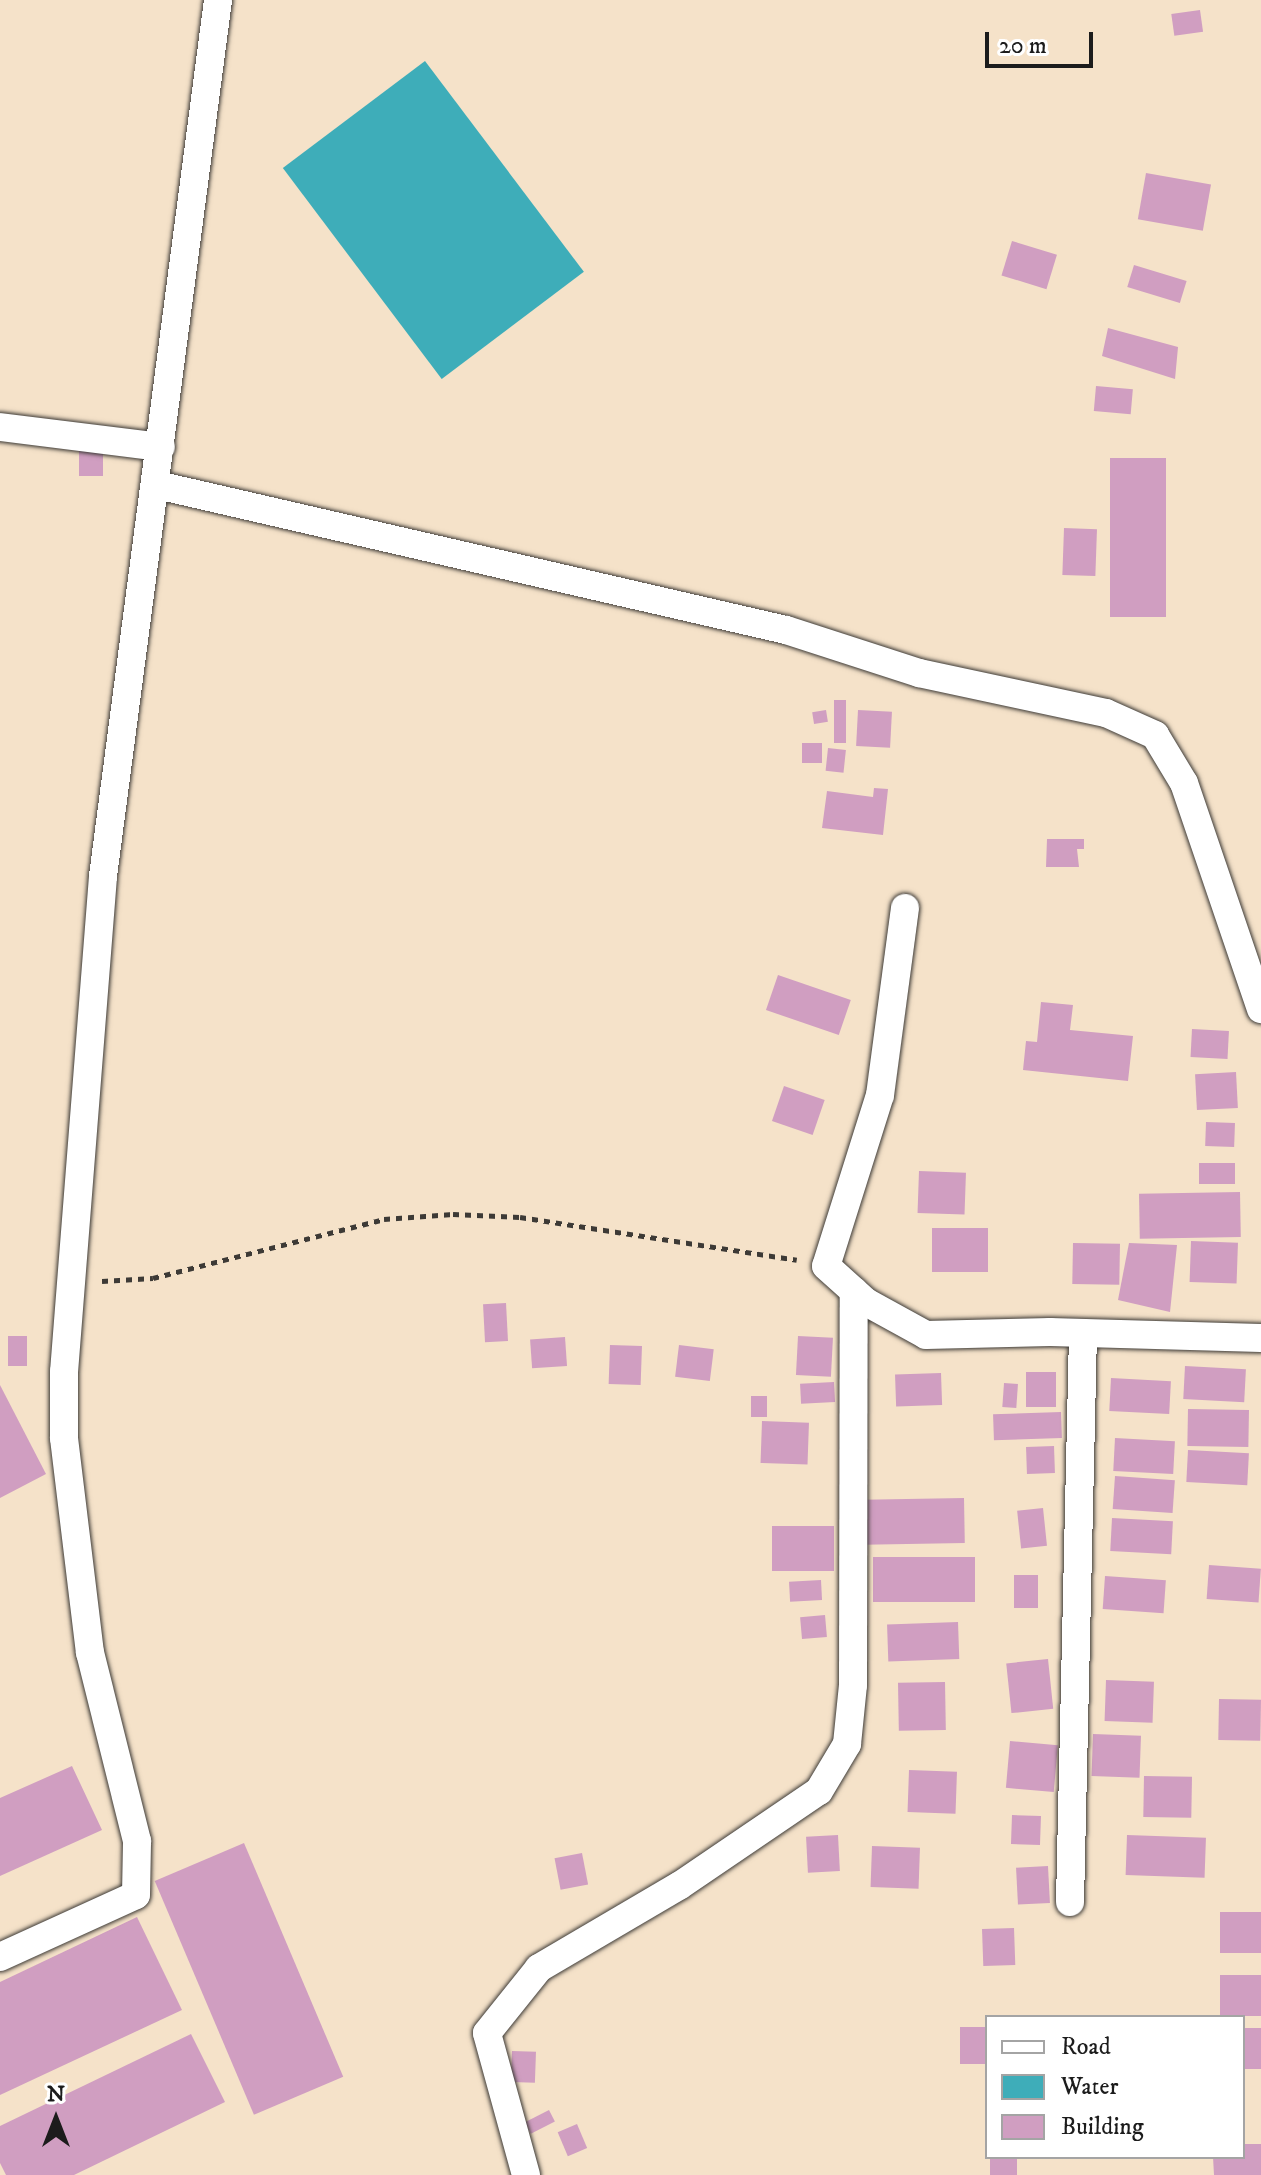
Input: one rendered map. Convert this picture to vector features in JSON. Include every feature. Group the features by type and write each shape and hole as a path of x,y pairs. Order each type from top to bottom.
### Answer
{"street":[{"path":"0,1957 136,1895 137,1841 90,1653 70,1495 64,1438 70,1287 103,876 157,485 218,0"},
{"path":"0,427 161,447"},
{"path":"157,485 786,630 919,673 1106,713 1155,735 1184,783 1261,1009"},
{"path":"905,908 880,1095 826,1266 854,1291 926,1335 1083,1333 1261,1338"},
{"path":"526,2175 487,2033 539,1968 679,1886 819,1791 847,1744 853,1685 854,1291"},
{"path":"1070,1902 1083,1333"}],"path":[{"path":"70,1287 153,1278 384,1219 453,1214 520,1217 668,1237 826,1266"}],"water":[{"path":"425,61 584,272 442,379 283,168"}],"building":[{"path":"1200,10 1203,32 1174,36 1171,14"},
{"path":"1146,173 1211,184 1203,231 1138,219"},
{"path":"1012,241 1057,255 1046,289 1001,275"},
{"path":"1134,265 1187,281 1180,303 1127,287"},
{"path":"1108,328 1178,347 1175,379 1102,356"},
{"path":"1096,386 1133,389 1131,414 1094,411"},
{"path":"79,444 103,444 103,476 79,476"},
{"path":"1110,458 1166,458 1166,617 1110,617"},
{"path":"1064,528 1097,529 1095,576 1062,575"},
{"path":"834,700 846,700 846,743 834,743"},
{"path":"826,710 828,722 814,724 812,712"},
{"path":"858,710 892,712 890,748 856,746"},
{"path":"802,743 822,743 822,763 802,763"},
{"path":"828,748 846,750 843,773 826,771"},
{"path":"874,788 888,789 883,835 822,828 827,791 873,797"},
{"path":"1047,839 1084,839 1084,849 1077,849 1079,867 1046,867"},
{"path":"778,975 851,1000 839,1035 766,1010"},
{"path":"1041,1002 1073,1005 1070,1030 1133,1036 1128,1081 1023,1070 1026,1041 1037,1042"},
{"path":"1192,1029 1229,1031 1227,1059 1191,1057"},
{"path":"1236,1072 1238,1108 1197,1110 1195,1074"},
{"path":"784,1086 825,1100 813,1135 772,1121"},
{"path":"1206,1122 1235,1123 1234,1147 1205,1146"},
{"path":"1199,1163 1235,1163 1235,1184 1199,1184"},
{"path":"919,1171 966,1173 965,1215 918,1213"},
{"path":"1240,1192 1241,1237 1140,1239 1139,1194"},
{"path":"932,1228 988,1228 988,1272 932,1272"},
{"path":"1191,1241 1238,1243 1237,1284 1190,1282"},
{"path":"1073,1243 1120,1244 1119,1285 1072,1284"},
{"path":"1129,1243 1177,1245 1170,1312 1118,1300"},
{"path":"506,1303 508,1341 485,1342 483,1304"},
{"path":"8,1336 27,1336 27,1366 8,1366"},
{"path":"798,1336 833,1338 831,1377 796,1375"},
{"path":"565,1337 567,1366 532,1368 530,1339"},
{"path":"610,1345 642,1346 641,1385 609,1384"},
{"path":"679,1345 714,1349 710,1381 675,1377"},
{"path":"1185,1366 1246,1369 1244,1402 1183,1399"},
{"path":"1026,1372 1056,1372 1056,1407 1026,1407"},
{"path":"941,1373 942,1405 896,1407 895,1375"},
{"path":"1111,1378 1171,1381 1169,1414 1109,1411"},
{"path":"834,1382 835,1402 801,1404 800,1384"},
{"path":"1004,1383 1018,1384 1016,1408 1002,1407"},
{"path":"0,1385 46,1474 0,1498"},
{"path":"751,1396 767,1396 767,1417 751,1417"},
{"path":"1188,1409 1249,1410 1248,1447 1187,1446"},
{"path":"1061,1412 1062,1438 994,1440 993,1414"},
{"path":"762,1421 809,1423 808,1465 761,1463"},
{"path":"1115,1438 1175,1441 1173,1474 1113,1471"},
{"path":"1054,1446 1055,1473 1027,1474 1026,1447"},
{"path":"1188,1450 1249,1453 1247,1485 1186,1482"},
{"path":"1115,1476 1175,1480 1173,1513 1113,1509"},
{"path":"964,1498 965,1543 864,1545 863,1500"},
{"path":"1043,1508 1047,1546 1021,1549 1017,1511"},
{"path":"1112,1518 1173,1521 1171,1554 1110,1551"},
{"path":"772,1526 834,1526 834,1571 772,1571"},
{"path":"873,1557 975,1557 975,1602 873,1602"},
{"path":"1209,1565 1261,1569 1259,1603 1207,1599"},
{"path":"1014,1575 1038,1575 1038,1608 1014,1608"},
{"path":"1105,1576 1166,1580 1164,1613 1103,1609"},
{"path":"821,1580 822,1600 790,1602 789,1582"},
{"path":"825,1615 827,1637 802,1639 800,1617"},
{"path":"958,1622 959,1659 888,1661 887,1624"},
{"path":"1048,1659 1053,1709 1011,1713 1006,1663"},
{"path":"1106,1680 1154,1682 1153,1723 1105,1721"},
{"path":"945,1682 946,1730 899,1731 898,1683"},
{"path":"1219,1699 1261,1700 1260,1741 1218,1740"},
{"path":"1093,1734 1141,1736 1140,1778 1092,1776"},
{"path":"1010,1741 1058,1745 1054,1792 1006,1788"},
{"path":"72,1766 102,1830 0,1876 0,1798"},
{"path":"909,1770 957,1772 956,1814 908,1812"},
{"path":"1144,1776 1192,1777 1191,1818 1143,1817"},
{"path":"1012,1815 1041,1816 1040,1845 1011,1844"},
{"path":"838,1835 840,1871 808,1873 806,1837"},
{"path":"1127,1835 1206,1838 1205,1878 1126,1875"},
{"path":"244,1843 343,2077 254,2115 155,1881"},
{"path":"872,1846 920,1848 919,1889 871,1887"},
{"path":"582,1853 588,1884 561,1890 555,1858"},
{"path":"1048,1866 1050,1903 1018,1905 1016,1868"},
{"path":"1220,1912 1261,1912 1261,1953 1220,1953"},
{"path":"137,1917 182,2010 0,2095 0,1982"},
{"path":"1014,1928 1015,1965 983,1966 982,1929"},
{"path":"1220,1975 1261,1975 1261,2016 1220,2015"},
{"path":"960,2027 985,2027 985,2064 960,2064"},
{"path":"1245,2028 1261,2028 1261,2069 1245,2069"},
{"path":"191,2034 225,2102 74,2175 6,2175 0,2163 0,2126"},
{"path":"512,2051 536,2052 535,2083 511,2082"},
{"path":"549,2110 555,2122 531,2134 525,2122"},
{"path":"577,2124 587,2148 568,2156 558,2132"},
{"path":"1245,2144 1261,2144 1261,2175 1214,2175 1213,2159 1245,2159"},
{"path":"990,2159 1017,2159 1017,2175 990,2175"}]}
